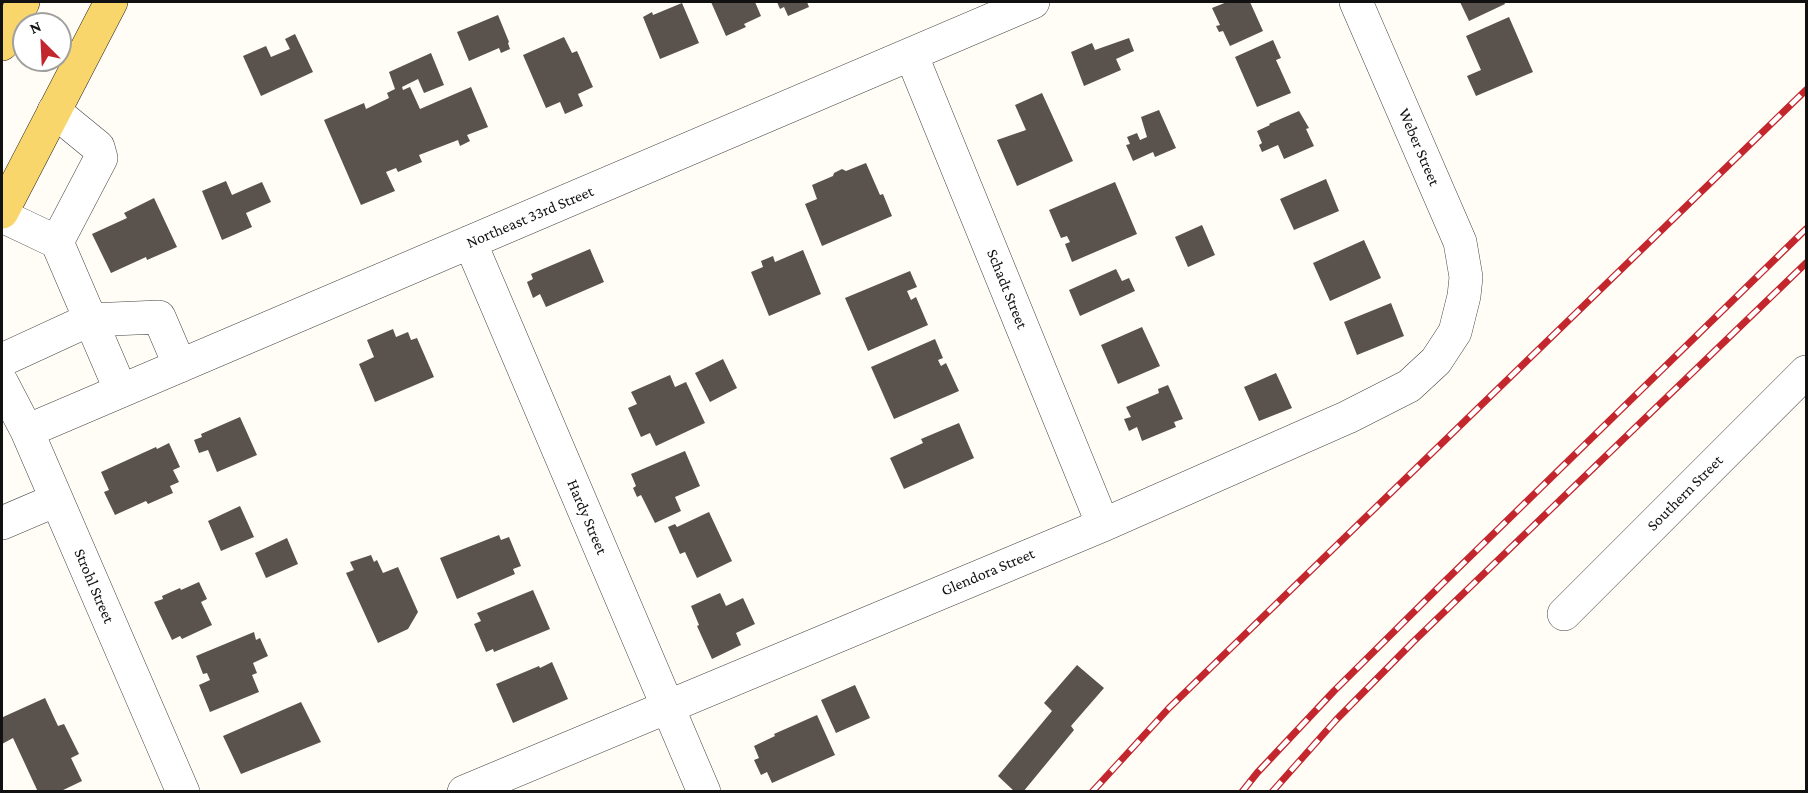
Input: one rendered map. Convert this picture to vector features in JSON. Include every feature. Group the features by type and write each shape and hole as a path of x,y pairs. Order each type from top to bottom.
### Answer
{"main road":[{"path":"2,44 23,2"},
{"path":"2,214 111,2"}],"street":[{"name":"Northeast 33rd Street","path":"27,432 1033,2"},
{"name":"Weber Street","path":"1356,2 1460,242 1466,277 1464,296"},
{"name":"Schadt Street","path":"911,54 1103,525"},
{"path":"54,111 98,147 101,158 57,242"},
{"path":"2,214 57,242 121,391"},
{"name":"Hardy Street","path":"470,242 704,792"},
{"name":"Glendora Street","path":"464,792 1103,525 1348,417 1409,386 1436,361 1455,332 1464,296"},
{"path":"2,360 89,320 159,317 180,366"},
{"name":"Southern Street","path":"1564,614 1806,372"},
{"name":"Strohl Street","path":"2,383 27,432 183,792"},
{"path":"2,523 56,500"}],"building":[{"path":"711,2 755,2 761,16 744,24 746,27 726,36"},
{"path":"777,2 807,2 809,7 788,16 784,7 780,9"},
{"path":"1227,2 1250,2 1263,31 1230,46 1223,31 1219,32 1216,26 1220,25 1212,8"},
{"path":"1460,2 1504,2 1505,4 1469,21"},
{"path":"682,3 699,43 660,59 643,17"},
{"path":"498,15 510,49 501,53 499,48 469,61 457,32"},
{"path":"1509,17 1533,72 1476,96 1467,76 1481,70 1466,36"},
{"path":"295,34 313,72 261,96 243,56 266,46 271,57 290,49 285,39"},
{"path":"564,37 572,53 577,51 593,87 578,94 583,106 565,114 560,102 546,108 523,55"},
{"path":"1129,38 1134,51 1116,59 1121,70 1084,86 1071,52 1092,43 1095,50"},
{"path":"1273,40 1281,58 1276,60 1291,93 1257,107 1235,57"},
{"path":"431,53 444,85 424,93 418,79 402,87 403,90 410,87 420,109 471,87 488,127 467,135 470,141 460,146 458,140 419,155 422,162 398,172 396,168 386,172 395,191 361,205 324,120 364,103 366,109 389,98 387,93 395,89 389,72"},
{"path":"1042,93 1073,161 1017,186 997,140 1026,130 1015,105"},
{"path":"1159,110 1176,148 1155,157 1153,152 1133,161 1126,145 1130,144 1127,137 1137,133 1140,140 1147,137 1141,117"},
{"path":"1299,111 1309,128 1306,129 1314,146 1284,159 1278,145 1262,152 1259,145 1262,143 1257,131"},
{"path":"866,163 892,216 822,246 805,204 817,199 812,185 833,176 842,169 846,171"},
{"path":"1326,179 1339,211 1294,230 1280,199"},
{"path":"226,181 232,195 262,182 271,202 246,213 252,227 222,240 202,191"},
{"path":"1115,182 1137,234 1072,262 1065,244 1070,242 1067,236 1061,238 1049,210"},
{"path":"154,198 177,247 147,260 146,257 111,273 92,234 127,218 124,213"},
{"path":"1202,225 1215,255 1188,267 1175,237"},
{"path":"1364,240 1381,278 1330,301 1313,263"},
{"path":"590,249 604,282 546,307 540,294 533,298 527,282 533,279 531,274"},
{"path":"803,250 821,294 769,316 751,272 763,267 761,261 773,256 775,262"},
{"path":"1116,269 1122,281 1129,278 1135,291 1080,316 1069,290"},
{"path":"910,271 917,287 907,291 911,300 916,297 928,325 868,351 845,298"},
{"path":"1391,303 1404,336 1357,355 1344,322"},
{"path":"1142,327 1160,366 1118,384 1101,345"},
{"path":"393,329 396,337 408,332 411,340 417,338 434,377 375,402 359,364 374,357 367,340"},
{"path":"935,339 943,358 938,360 941,366 946,363 959,391 894,419 871,367"},
{"path":"723,359 737,388 710,402 695,373"},
{"path":"1276,373 1292,408 1259,421 1244,387"},
{"path":"670,375 675,387 686,382 705,423 656,446 650,433 641,437 628,408 637,404 631,392"},
{"path":"1168,385 1183,419 1174,422 1176,427 1142,441 1137,427 1129,431 1124,419 1131,417 1126,407 1159,393 1158,389"},
{"path":"240,417 257,455 217,472 208,450 199,453 194,440 202,437 201,434"},
{"path":"959,423 974,458 904,489 890,458 923,443 921,439"},
{"path":"169,443 180,467 173,470 179,482 170,486 173,493 148,504 146,501 115,515 104,492 109,490 101,472"},
{"path":"685,451 700,486 675,497 681,511 655,523 641,495 637,497 633,488 636,486 631,474"},
{"path":"240,506 254,537 221,551 208,521"},
{"path":"709,512 732,561 697,578 685,552 680,554 668,527 675,524 677,527"},
{"path":"499,535 501,540 509,537 521,566 513,569 515,574 457,599 440,558"},
{"path":"287,538 298,564 266,578 255,553"},
{"path":"371,555 374,562 377,560 383,573 398,567 418,612 408,629 378,643 346,573 354,570 350,562"},
{"path":"199,582 207,599 201,602 212,625 182,639 180,636 172,640 154,602 180,588 181,590"},
{"path":"533,590 550,629 494,652 493,649 486,652 474,624 481,621 477,613"},
{"path":"720,593 726,606 743,598 755,624 736,633 741,645 712,659 691,606"},
{"path":"254,632 256,640 260,638 268,656 253,663 257,673 252,675 259,692 210,712 199,685 210,680 207,673 203,674 196,656"},
{"path":"552,662 568,699 513,723 496,684"},
{"path":"1077,665 1104,688 1071,726 1074,730 1023,792 1015,792 998,776 1052,711 1044,703"},
{"path":"855,685 870,718 836,733 821,700"},
{"path":"45,698 58,726 64,724 79,754 71,758 82,781 59,792 38,792 13,738 2,744 3,717"},
{"path":"301,702 321,742 241,774 223,736"},
{"path":"817,715 835,755 772,783 767,772 761,775 754,760 759,758 754,746 775,736 774,734"}],"railway":[{"path":"1092,792 1169,708 1806,90"},
{"path":"1242,792 1334,691 1806,229"},
{"path":"1272,792 1336,720 1413,642 1806,263"}]}
